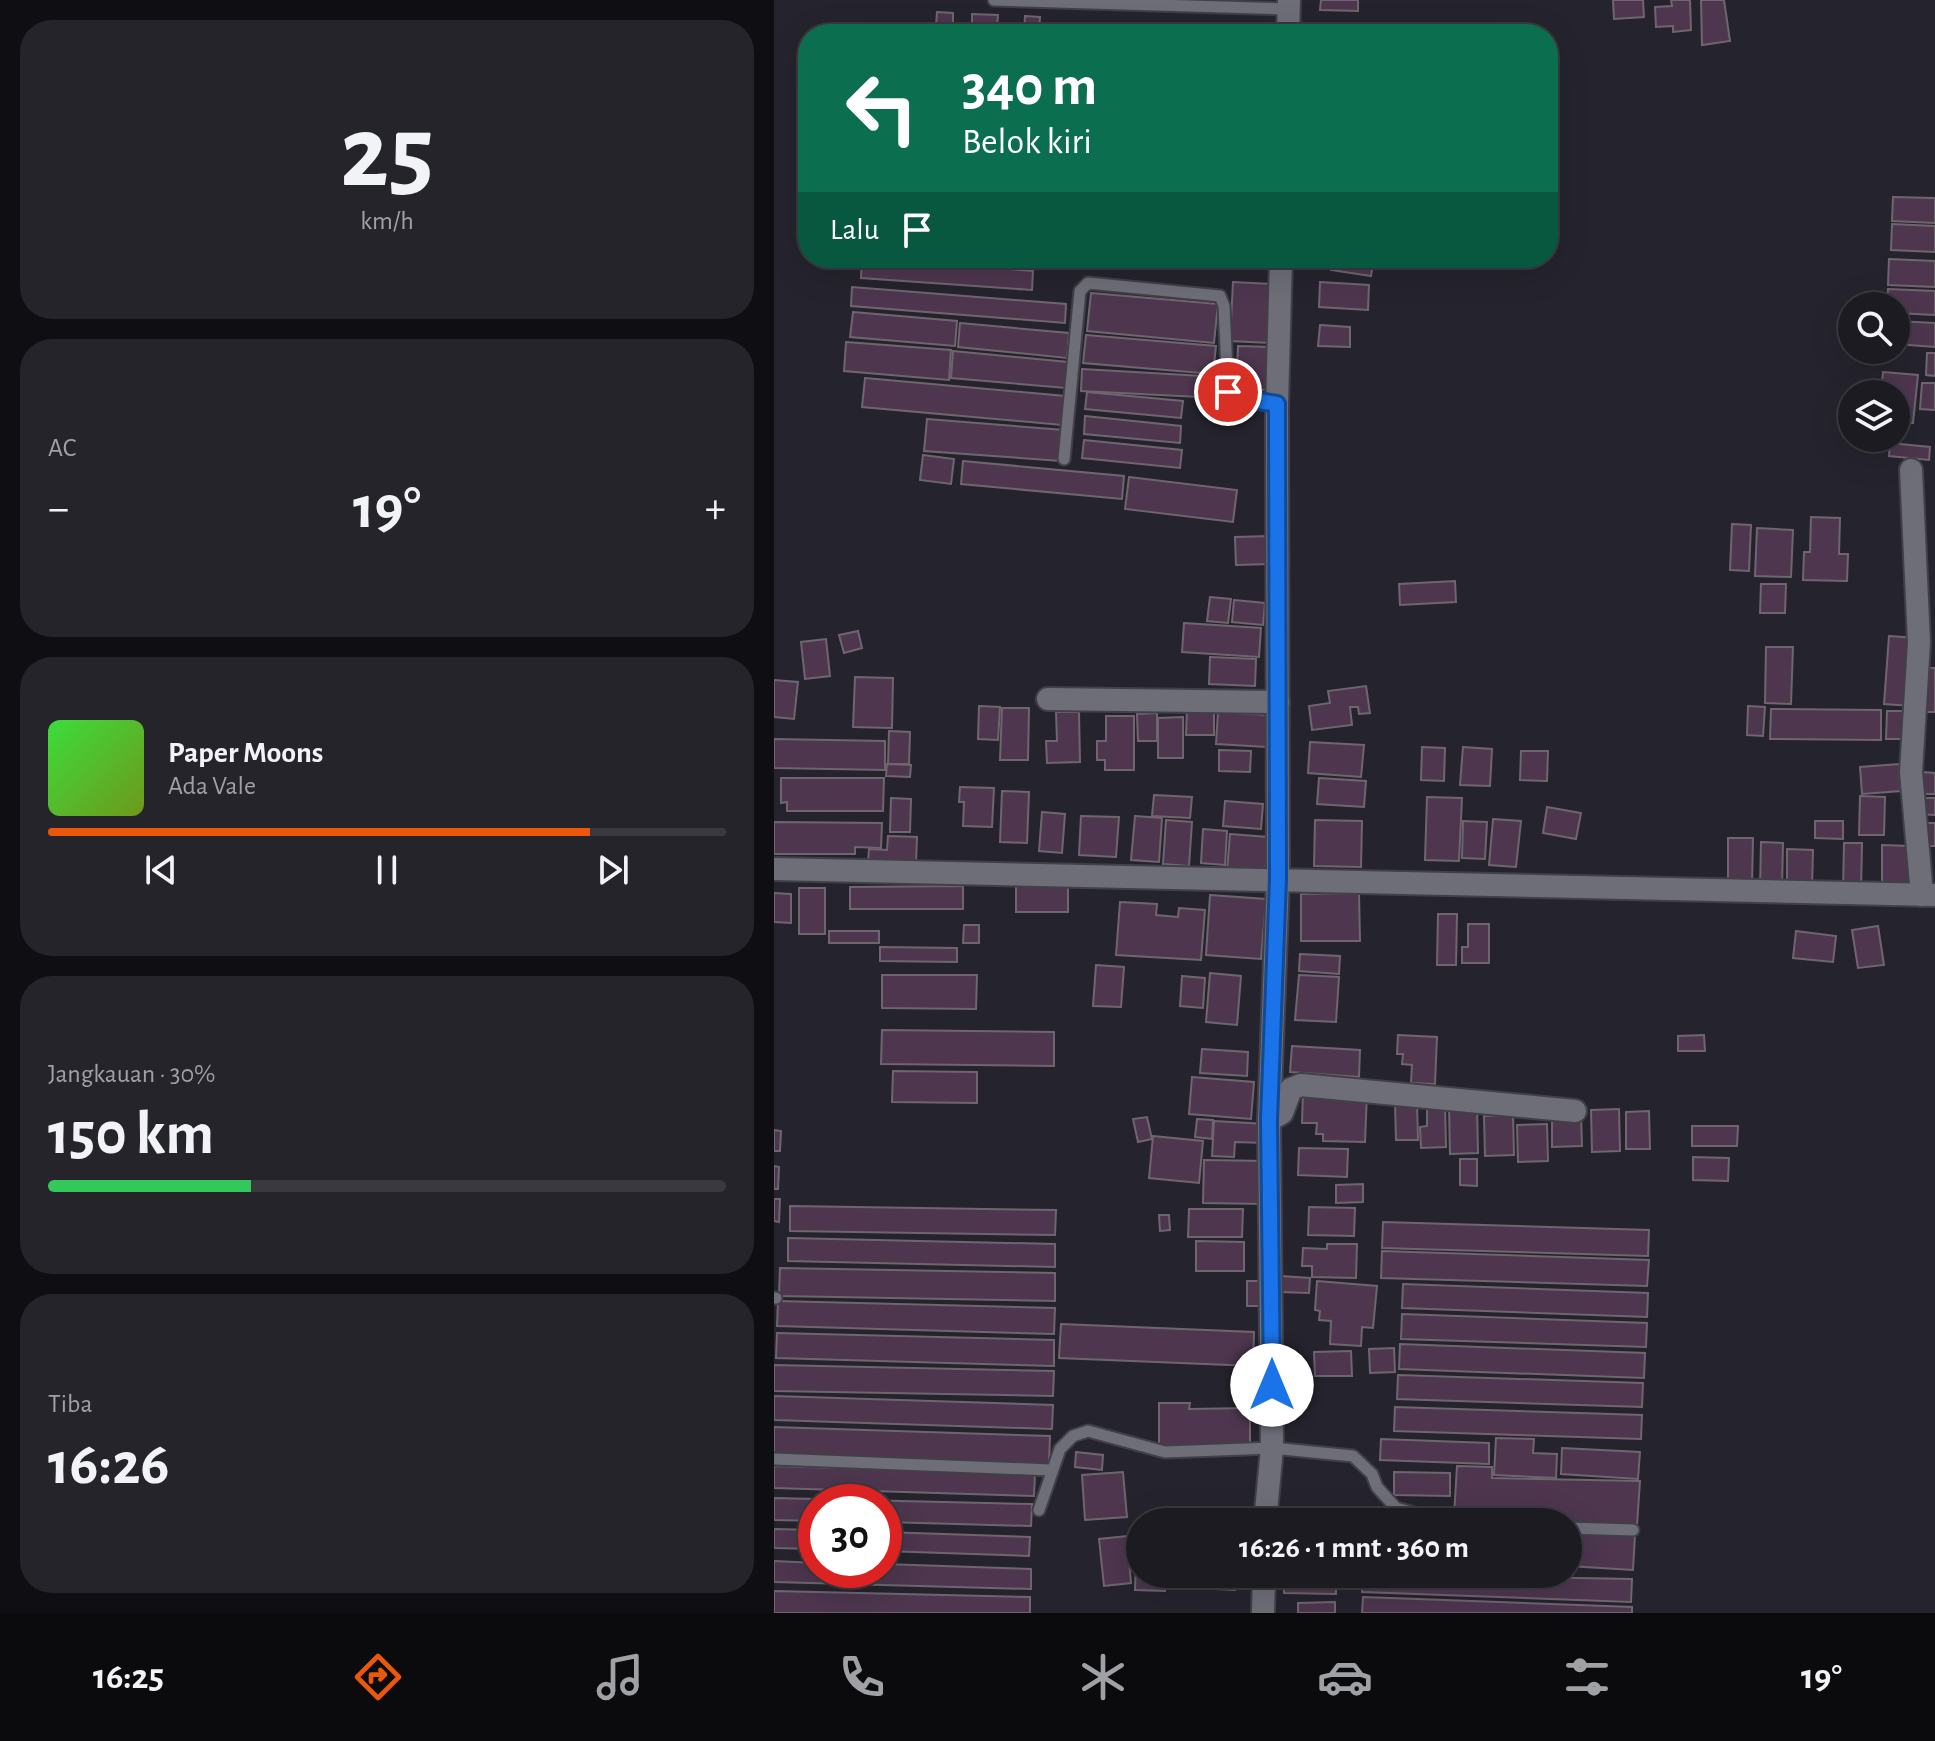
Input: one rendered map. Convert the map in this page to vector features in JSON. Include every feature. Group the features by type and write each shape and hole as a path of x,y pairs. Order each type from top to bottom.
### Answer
{"street":[{"path":"1288,24 1289,4"},
{"path":"1266,1508 1272,1448 1269,1120 1278,879 1277,404 1281,268"},
{"path":"774,869 1929,895 1911,772 1919,642 1911,470"},
{"path":"1048,699 1278,702"},
{"path":"1269,1120 1282,1113 1291,1089 1301,1085 1575,1111"},
{"path":"1263,1613 1264,1588"}],"lane":[{"path":"994,0 1289,4"},
{"path":"1064,459 1080,291 1088,283 1220,296 1224,306 1228,392 1233,397 1277,404"},
{"path":"1039,1510 1051,1470 1066,1441 1088,1431 1165,1452 1272,1448 1353,1456 1372,1474 1377,1487 1396,1508"},
{"path":"774,1459 1051,1470"},
{"path":"1582,1528 1633,1530"}],"building":[{"path":"1321,0 1358,0 1358,11 1320,10"},
{"path":"1613,0 1643,0 1644,17 1614,19"},
{"path":"1671,0 1690,0 1691,30 1673,32 1673,26 1656,27 1655,7 1672,6"},
{"path":"1701,0 1724,0 1730,41 1702,45"},
{"path":"937,12 953,13 953,24 936,24"},
{"path":"972,14 998,15 997,24 972,24"},
{"path":"1025,16 1040,17 1040,24 1025,24"},
{"path":"1893,197 1935,198 1935,223 1892,221"},
{"path":"1892,224 1935,226 1935,252 1891,250"},
{"path":"1889,259 1935,261 1935,287 1888,285"},
{"path":"862,268 1033,271 1032,290 861,278"},
{"path":"1331,268 1372,268 1371,276"},
{"path":"1233,282 1273,284 1270,343 1230,341"},
{"path":"1320,282 1369,285 1368,310 1319,307"},
{"path":"852,287 1066,304 1065,323 851,306"},
{"path":"1888,289 1935,291 1935,315 1910,314 1910,292 1888,292"},
{"path":"1091,293 1218,304 1214,343 1087,331"},
{"path":"853,312 957,321 955,346 850,337"},
{"path":"1910,322 1935,323 1935,347 1910,345"},
{"path":"960,323 1069,333 1067,358 958,347"},
{"path":"1320,325 1350,327 1350,347 1318,346"},
{"path":"1086,335 1216,346 1213,374 1083,363"},
{"path":"846,342 951,350 949,380 844,371"},
{"path":"1238,346 1272,347 1270,390 1236,389"},
{"path":"953,351 1068,362 1066,388 951,378"},
{"path":"1927,353 1935,353 1935,376 1926,375"},
{"path":"1082,369 1220,377 1219,398 1081,391"},
{"path":"1883,372 1918,375 1913,423 1910,423 1910,380 1882,380"},
{"path":"865,378 1065,396 1062,425 862,407"},
{"path":"1922,383 1935,383 1935,410 1920,409"},
{"path":"1087,392 1183,401 1181,418 1085,409"},
{"path":"1085,416 1181,426 1180,443 1084,434"},
{"path":"927,419 1064,430 1061,461 924,451"},
{"path":"1084,440 1182,450 1180,468 1082,458"},
{"path":"1910,445 1930,447 1929,460 1889,456 1889,452 1910,452"},
{"path":"923,455 954,459 951,484 920,480"},
{"path":"963,461 1124,476 1122,499 961,484"},
{"path":"1129,477 1237,490 1233,522 1125,509"},
{"path":"1811,517 1840,518 1839,554 1848,554 1847,581 1803,580 1804,552 1810,552"},
{"path":"1732,524 1751,525 1749,571 1730,570"},
{"path":"1757,528 1793,530 1791,577 1755,576"},
{"path":"1269,536 1270,564 1236,565 1235,537"},
{"path":"1455,581 1456,602 1400,605 1399,584"},
{"path":"1761,584 1786,584 1785,613 1760,613"},
{"path":"1210,597 1231,599 1228,623 1207,621"},
{"path":"1234,600 1265,603 1263,625 1232,622"},
{"path":"1184,623 1261,628 1259,657 1182,652"},
{"path":"858,631 862,648 844,653 839,635"},
{"path":"1889,636 1917,638 1912,706 1884,704"},
{"path":"826,639 830,676 805,679 801,642"},
{"path":"1766,647 1793,647 1791,704 1765,703"},
{"path":"1210,657 1256,659 1255,686 1209,684"},
{"path":"1928,668 1935,668 1935,712 1926,712"},
{"path":"855,677 893,678 892,728 853,727"},
{"path":"774,680 798,682 794,719 774,717"},
{"path":"1366,686 1370,713 1359,714 1358,707 1350,707 1352,725 1312,730 1309,706 1330,703 1328,691"},
{"path":"979,706 1000,707 998,740 978,739"},
{"path":"1748,706 1765,707 1763,736 1747,735"},
{"path":"1002,708 1029,708 1028,760 1000,760"},
{"path":"1187,709 1214,709 1214,735 1186,735"},
{"path":"1771,709 1881,710 1881,740 1770,739"},
{"path":"1887,711 1910,711 1910,739 1886,739"},
{"path":"1056,712 1079,712 1080,762 1047,763 1046,741 1057,741"},
{"path":"1218,712 1269,715 1267,747 1216,744"},
{"path":"1157,713 1157,741 1138,741 1137,714"},
{"path":"1106,716 1134,716 1134,770 1105,770 1105,760 1097,760 1097,741 1106,741"},
{"path":"1183,717 1183,758 1158,758 1158,718"},
{"path":"889,731 910,732 909,764 888,764"},
{"path":"774,739 885,741 885,770 774,768"},
{"path":"1310,742 1364,745 1361,777 1308,773"},
{"path":"1422,747 1445,748 1444,781 1421,780"},
{"path":"1463,747 1492,749 1490,786 1460,785"},
{"path":"1219,750 1251,751 1250,772 1219,771"},
{"path":"1521,751 1548,751 1547,781 1520,780"},
{"path":"887,764 911,765 910,777 886,776"},
{"path":"1899,764 1901,791 1862,794 1860,767"},
{"path":"1923,772 1935,773 1935,794 1923,794"},
{"path":"781,778 884,778 883,811 787,811 787,802 781,803"},
{"path":"1319,778 1366,781 1364,807 1317,804"},
{"path":"960,787 994,788 992,827 963,826 964,802 959,802"},
{"path":"1002,791 1029,792 1027,843 1000,842"},
{"path":"1154,795 1192,797 1190,818 1152,816"},
{"path":"1860,796 1885,797 1884,835 1859,835"},
{"path":"1427,797 1462,798 1459,861 1425,860"},
{"path":"891,798 911,799 910,832 890,832"},
{"path":"1917,798 1935,798 1935,815 1917,814"},
{"path":"1225,801 1263,804 1261,829 1223,826"},
{"path":"1547,807 1581,813 1576,839 1543,833"},
{"path":"1042,812 1065,814 1062,853 1039,851"},
{"path":"1081,816 1119,817 1116,857 1079,855"},
{"path":"1135,816 1162,818 1159,862 1131,860"},
{"path":"1493,819 1521,821 1516,867 1489,865"},
{"path":"1166,820 1192,822 1189,866 1163,864"},
{"path":"1315,820 1362,821 1361,867 1314,866"},
{"path":"1463,821 1487,822 1485,859 1462,858"},
{"path":"1815,821 1843,821 1843,839 1815,838"},
{"path":"774,822 882,823 881,848 855,847 855,854 774,854"},
{"path":"1920,823 1935,823 1935,846 1919,846"},
{"path":"1203,829 1227,831 1225,865 1201,863"},
{"path":"1230,834 1268,837 1265,874 1227,871"},
{"path":"888,836 917,837 916,863 868,862 869,849 887,850"},
{"path":"1728,838 1753,838 1752,884 1728,884"},
{"path":"1761,842 1783,843 1782,889 1760,888"},
{"path":"1844,843 1862,843 1861,891 1843,891"},
{"path":"1882,845 1910,846 1909,887 1882,886"},
{"path":"1787,849 1813,850 1812,888 1787,888"},
{"path":"1016,883 1068,883 1068,912 1016,912"},
{"path":"963,886 963,909 850,909 850,887"},
{"path":"799,888 825,888 825,934 799,934"},
{"path":"774,893 791,894 791,923 774,922"},
{"path":"1359,893 1360,941 1301,941 1301,894"},
{"path":"1210,895 1266,899 1261,959 1206,955"},
{"path":"1120,902 1157,904 1156,915 1178,917 1179,908 1205,910 1201,960 1116,955"},
{"path":"1438,914 1457,914 1456,965 1437,965"},
{"path":"1468,924 1489,924 1489,963 1462,963 1462,947 1468,947"},
{"path":"964,925 979,925 979,943 963,943"},
{"path":"1878,926 1884,965 1858,968 1852,930"},
{"path":"829,931 879,931 879,943 829,943"},
{"path":"1796,931 1836,936 1833,962 1793,958"},
{"path":"880,947 957,948 957,962 880,961"},
{"path":"1300,954 1340,956 1339,974 1299,971"},
{"path":"1096,965 1124,967 1121,1007 1093,1006"},
{"path":"1210,973 1241,976 1237,1025 1206,1022"},
{"path":"882,975 977,975 976,1009 882,1008"},
{"path":"1299,975 1339,977 1336,1022 1295,1020"},
{"path":"1182,976 1205,978 1203,1008 1180,1006"},
{"path":"882,1030 1054,1032 1054,1066 881,1064"},
{"path":"1398,1035 1437,1037 1435,1084 1411,1083 1412,1065 1402,1064 1403,1054 1397,1054"},
{"path":"1704,1035 1705,1051 1678,1051 1678,1036"},
{"path":"1292,1046 1360,1050 1359,1077 1290,1072"},
{"path":"1202,1049 1248,1052 1247,1076 1200,1073"},
{"path":"893,1071 977,1072 977,1103 892,1102"},
{"path":"1192,1077 1254,1082 1251,1119 1189,1114"},
{"path":"1303,1092 1367,1093 1365,1142 1323,1141 1323,1134 1316,1134 1317,1123 1302,1123"},
{"path":"1395,1103 1417,1103 1418,1140 1396,1140"},
{"path":"1445,1105 1446,1147 1421,1148 1420,1127 1427,1126 1427,1106"},
{"path":"1477,1105 1478,1153 1450,1154 1449,1106"},
{"path":"1619,1109 1620,1151 1592,1152 1591,1110"},
{"path":"1649,1111 1650,1149 1626,1149 1626,1112"},
{"path":"1581,1114 1582,1146 1552,1147 1552,1115"},
{"path":"1513,1115 1514,1155 1485,1156 1484,1116"},
{"path":"1147,1117 1152,1139 1138,1142 1133,1119"},
{"path":"1197,1119 1213,1120 1212,1139 1195,1137"},
{"path":"1214,1121 1266,1124 1265,1143 1235,1142 1234,1157 1212,1156"},
{"path":"1547,1124 1548,1161 1518,1162 1517,1125"},
{"path":"1692,1126 1738,1126 1737,1146 1692,1146"},
{"path":"774,1130 781,1131 780,1151 774,1151"},
{"path":"1153,1136 1203,1141 1199,1183 1149,1178"},
{"path":"1299,1148 1348,1149 1347,1177 1298,1175"},
{"path":"1693,1157 1729,1158 1728,1181 1693,1180"},
{"path":"1460,1159 1477,1159 1477,1186 1460,1185"},
{"path":"1204,1160 1266,1161 1265,1204 1203,1203"},
{"path":"774,1166 779,1167 778,1189 774,1189"},
{"path":"1363,1184 1363,1202 1336,1203 1336,1185"},
{"path":"774,1199 780,1199 779,1222 774,1221"},
{"path":"790,1206 1056,1210 1055,1235 790,1231"},
{"path":"1309,1207 1355,1208 1354,1236 1308,1235"},
{"path":"1189,1209 1243,1209 1242,1237 1188,1237"},
{"path":"1159,1215 1169,1215 1170,1230 1160,1231"},
{"path":"1383,1222 1649,1230 1648,1256 1382,1248"},
{"path":"788,1238 1055,1244 1055,1267 788,1261"},
{"path":"1196,1241 1244,1242 1244,1271 1196,1271"},
{"path":"1327,1244 1357,1244 1356,1278 1312,1277 1312,1266 1302,1266 1303,1248 1327,1249"},
{"path":"1382,1251 1649,1260 1647,1286 1381,1278"},
{"path":"780,1268 1055,1273 1055,1301 779,1296"},
{"path":"1281,1276 1310,1278 1309,1293 1280,1292"},
{"path":"1247,1281 1259,1281 1259,1306 1247,1306"},
{"path":"1317,1281 1377,1286 1373,1328 1362,1327 1361,1346 1330,1344 1331,1321 1319,1320 1320,1311 1315,1310"},
{"path":"1403,1284 1648,1293 1647,1317 1402,1308"},
{"path":"778,1301 1055,1308 1054,1334 777,1326"},
{"path":"1402,1314 1647,1323 1646,1347 1401,1339"},
{"path":"1061,1324 1254,1332 1253,1366 1059,1358"},
{"path":"777,1333 1054,1340 1054,1366 776,1358"},
{"path":"1400,1344 1645,1353 1644,1378 1399,1369"},
{"path":"1394,1348 1395,1372 1370,1373 1369,1349"},
{"path":"1351,1351 1352,1376 1315,1376 1314,1352"},
{"path":"774,1365 1054,1371 1053,1396 774,1391"},
{"path":"1398,1375 1643,1383 1642,1407 1397,1399"},
{"path":"774,1396 1053,1405 1052,1429 774,1420"},
{"path":"1159,1403 1190,1403 1189,1409 1250,1408 1250,1445 1159,1447"},
{"path":"1395,1407 1642,1415 1641,1439 1394,1431"},
{"path":"774,1427 1050,1436 1049,1464 774,1454"},
{"path":"1496,1438 1534,1439 1533,1453 1557,1454 1556,1478 1494,1475"},
{"path":"1381,1439 1489,1443 1489,1464 1380,1460"},
{"path":"1562,1448 1640,1452 1638,1479 1561,1474"},
{"path":"1076,1452 1103,1455 1102,1470 1075,1467"},
{"path":"774,1466 1035,1474 1034,1496 902,1492 902,1484 798,1484 798,1489 774,1488"},
{"path":"1457,1466 1492,1467 1492,1478 1640,1481 1637,1525 1582,1522 1582,1508 1454,1508"},
{"path":"1123,1472 1126,1517 1085,1520 1082,1475"},
{"path":"1394,1472 1450,1473 1450,1496 1394,1495"},
{"path":"774,1498 798,1499 798,1521 774,1520"},
{"path":"902,1501 1032,1504 1031,1526 902,1522"},
{"path":"774,1529 798,1530 798,1549 774,1548"},
{"path":"1582,1531 1635,1534 1633,1570 1582,1567"},
{"path":"902,1533 1030,1537 1029,1556 902,1552"},
{"path":"1126,1536 1126,1584 1104,1586 1099,1539"},
{"path":"774,1561 798,1562 798,1583 774,1582"},
{"path":"902,1565 1031,1569 1031,1589 902,1585"},
{"path":"1582,1578 1632,1579 1631,1602 1362,1592 1362,1588 1582,1588"},
{"path":"1135,1588 1165,1588 1165,1591"},
{"path":"1193,1588 1235,1588 1235,1590"},
{"path":"1284,1588 1336,1588 1336,1594 1284,1593"},
{"path":"774,1591 1030,1597 1030,1613 774,1613"},
{"path":"1363,1597 1632,1607 1632,1613 1362,1613"},
{"path":"1335,1602 1335,1613 1298,1613 1298,1603"}],"route":[{"path":"1228,392 1233,397 1277,404 1278,879 1269,1120 1273,1226 1272,1385"}]}
